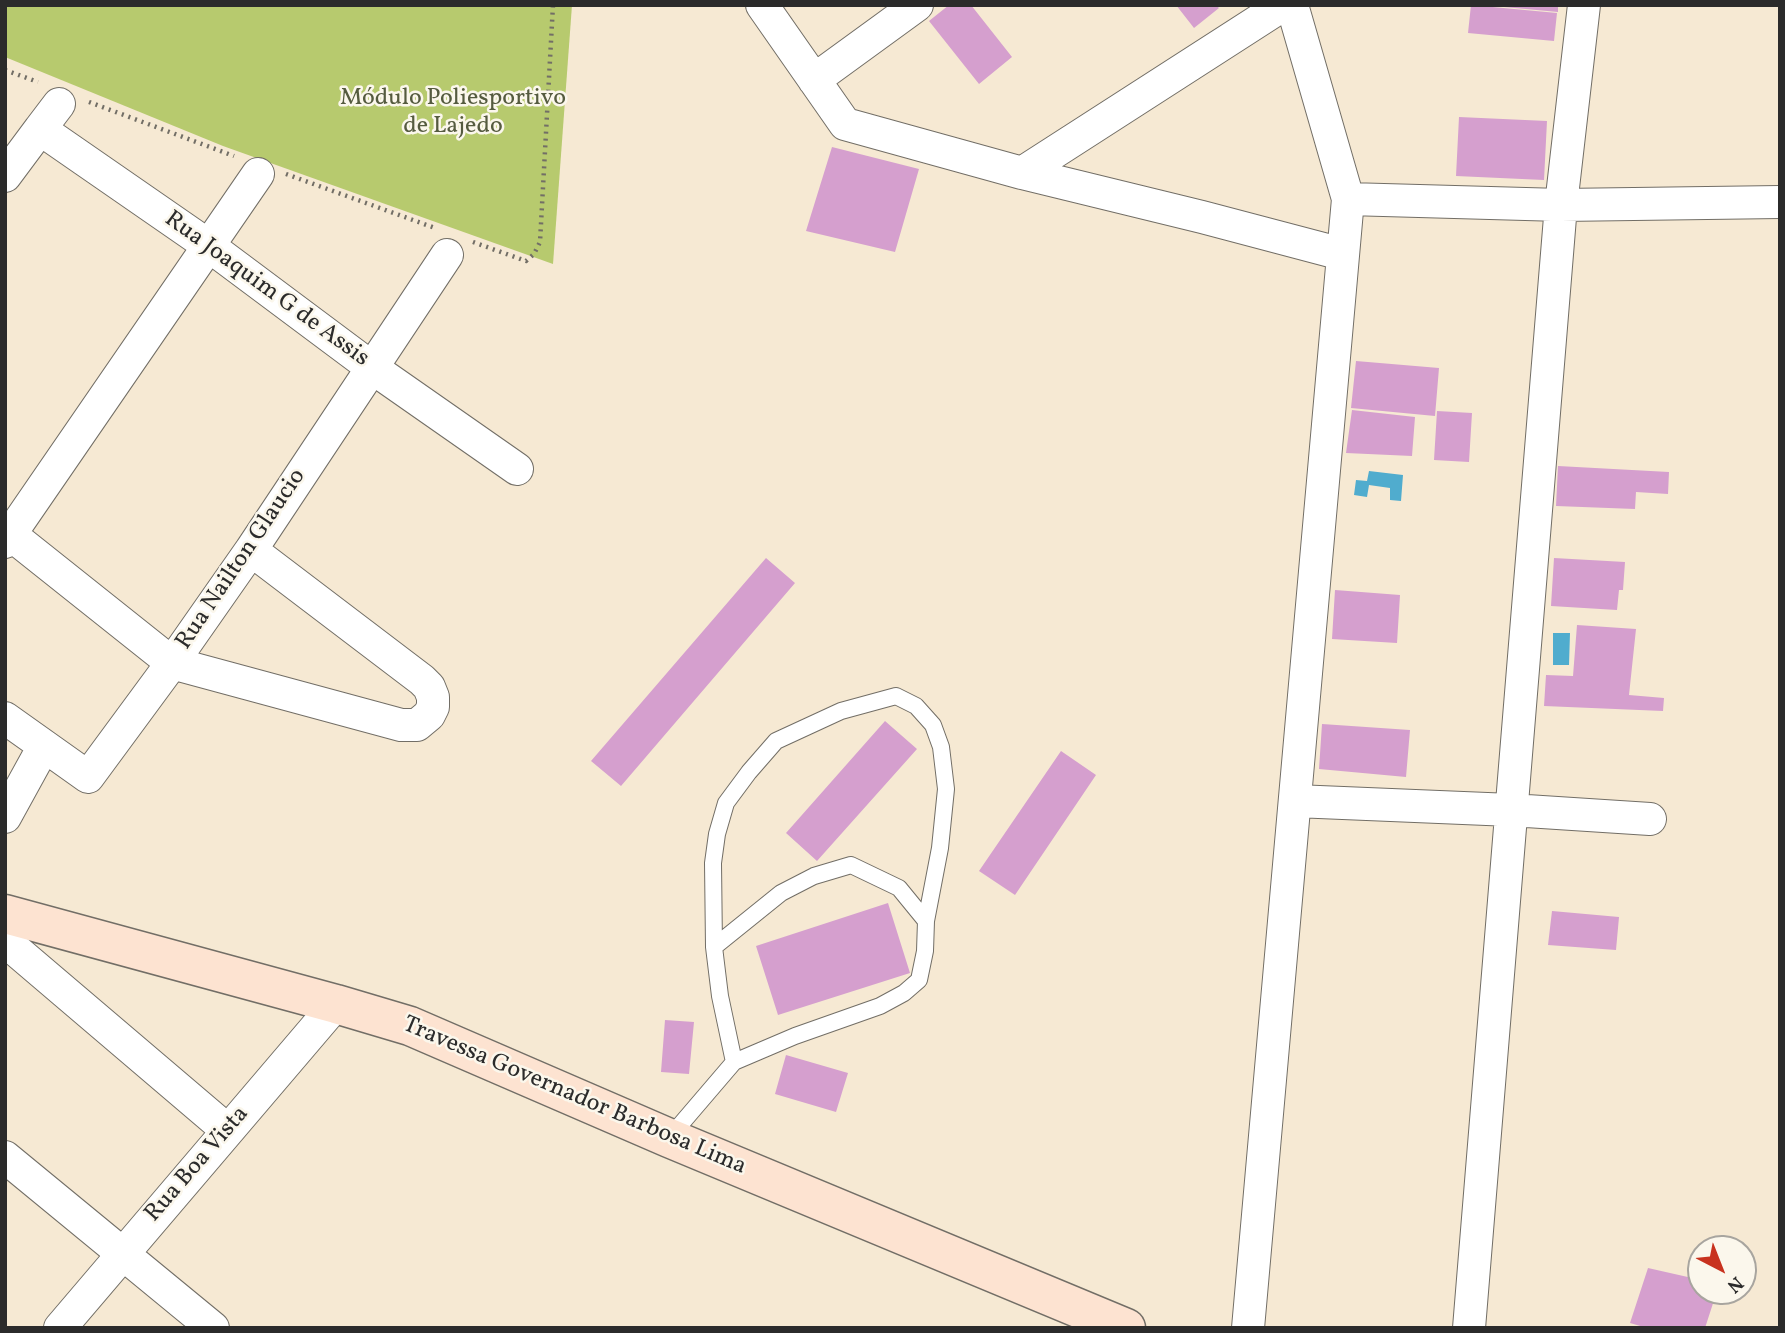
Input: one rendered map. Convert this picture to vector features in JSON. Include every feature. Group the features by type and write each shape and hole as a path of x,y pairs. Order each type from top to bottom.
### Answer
{"street":[{"path":"762,5 845,124 1022,173 1342,254"},
{"path":"814,80 917,5"},
{"path":"1022,173 1283,5"},
{"path":"1248,1328 1348,199 1292,5"},
{"path":"1469,1328 1561,205 1584,5"},
{"path":"5,176 59,104"},
{"name":"Rua Joaquim G de Assis","path":"40,129 209,246 371,367 517,469"},
{"path":"251,550 422,680 433,697 433,707 429,715 417,725 401,725 172,663 7,535 258,174"},
{"path":"1348,199 1561,205 1780,202"},
{"name":"Rua Nailton Glaucio","path":"5,718 88,777 251,550 447,255"},
{"path":"5,817 44,746"},
{"path":"1295,801 1650,819"},
{"name":"Travessa Governador Barbosa Lima","path":"5,914 410,1026 669,1138 1126,1328"},
{"path":"5,941 227,1130"},
{"name":"Rua Boa Vista","path":"60,1328 336,1004"},
{"path":"5,1157 213,1328"}],"lane":[{"path":"669,1138 734,1062 794,1036 880,1006 904,993 919,980 925,951 926,921 940,848 946,789 941,747 933,725 916,706 896,696 841,711 776,741 726,803 717,834 713,863 714,947 720,996 734,1062"},
{"path":"714,947 781,893 814,876 851,866 899,888 926,921"}],"path":[{"path":"534,254 540,242 553,5"}],"green space":[{"name":"Módulo Poliesportivo de Lajedo","path":"5,5 572,5 553,264 223,146 5,57"}],"water":[{"path":"1369,471 1403,475 1401,501 1390,500 1390,488 1369,485 1367,497 1354,495 1356,480 1367,481"},
{"path":"1553,633 1570,633 1569,665 1553,665"}],"building":[{"path":"949,5 971,5 1012,57 979,84 929,21"},
{"path":"1176,5 1216,5 1219,8 1194,28"},
{"path":"1471,5 1557,13 1554,41 1468,33"},
{"path":"1558,5 1558,12 1504,7"},
{"path":"1459,117 1547,121 1544,180 1456,176"},
{"path":"832,147 919,169 895,252 806,231"},
{"path":"1356,361 1439,368 1435,416 1351,408"},
{"path":"1352,410 1415,417 1412,456 1346,453"},
{"path":"1437,411 1472,413 1469,462 1434,460"},
{"path":"1558,466 1669,472 1668,494 1636,492 1635,509 1556,506"},
{"path":"766,558 795,583 621,786 591,761"},
{"path":"1554,558 1625,562 1623,590 1619,590 1617,610 1551,606"},
{"path":"1335,590 1400,595 1397,643 1332,639"},
{"path":"1577,625 1636,629 1629,695 1664,698 1663,711 1544,706 1546,675 1573,676"},
{"path":"885,721 917,749 817,861 786,833"},
{"path":"1322,724 1410,730 1406,777 1319,769"},
{"path":"1061,751 1096,775 1015,895 979,871"},
{"path":"888,903 910,973 778,1015 756,946"},
{"path":"1552,911 1619,917 1616,950 1548,945"},
{"path":"665,1020 694,1022 689,1074 661,1072"},
{"path":"786,1055 848,1073 836,1112 775,1094"},
{"path":"1648,1268 1687,1277 1687,1305 1712,1305 1705,1328 1647,1328 1630,1323"}]}
